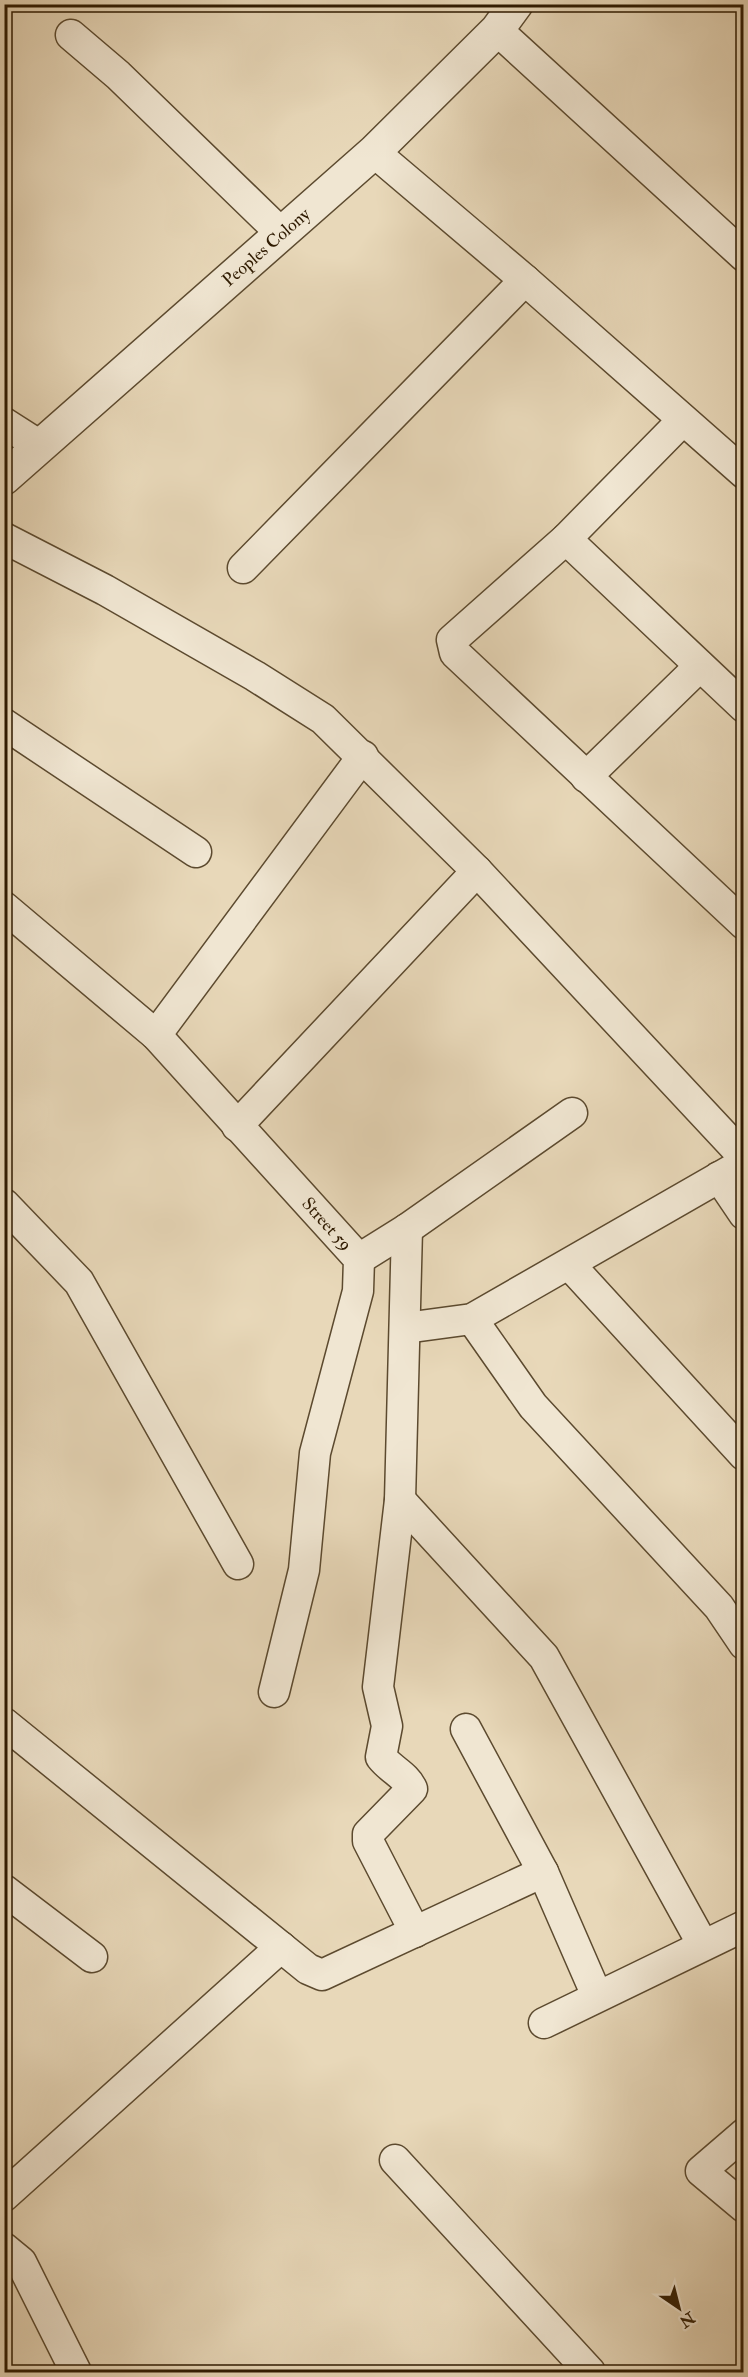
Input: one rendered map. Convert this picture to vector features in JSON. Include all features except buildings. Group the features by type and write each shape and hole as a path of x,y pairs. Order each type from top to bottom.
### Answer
{"street":[{"name":"Peoples Colony","path":"4,478 374,152 506,17"},
{"path":"506,17 744,256"},
{"path":"71,35 118,75 282,234"},
{"path":"374,152 525,280 744,473"},
{"path":"243,568 525,280"},
{"path":"683,420 566,538 452,640 455,653 744,924"},
{"path":"4,423 40,446"},
{"path":"4,538 105,590 255,676 323,719 477,871 744,1157"},
{"path":"566,538 744,706"},
{"path":"586,777 700,666"},
{"path":"4,724 196,852"},
{"path":"156,1035 363,756"},
{"path":"237,1126 477,871"},
{"name":"Street 59","path":"4,907 156,1035 359,1259 358,1291 315,1453 304,1570 274,1692"},
{"path":"359,1259 407,1229 572,1113"},
{"path":"405,1328 472,1319 731,1170 744,1214"},
{"path":"4,1204 43,1241 79,1282 238,1564"},
{"path":"407,1229 400,1500 378,1687 387,1726 381,1756 389,1767 408,1780 412,1790 368,1834 368,1840 415,1932"},
{"path":"569,1263 744,1455"},
{"path":"472,1319 533,1406 719,1607 744,1644"},
{"path":"400,1500 544,1657 704,1945"},
{"path":"4,1723 280,1947 308,1969 322,1975 543,1872"},
{"path":"466,1729 543,1872 597,1996"},
{"path":"4,1890 92,1957"},
{"path":"544,2023 744,1926"},
{"path":"4,2196 280,1947"},
{"path":"744,2134 700,2171 744,2207"},
{"path":"395,2160 590,2373"},
{"path":"4,2248 21,2262 76,2373"}]}
